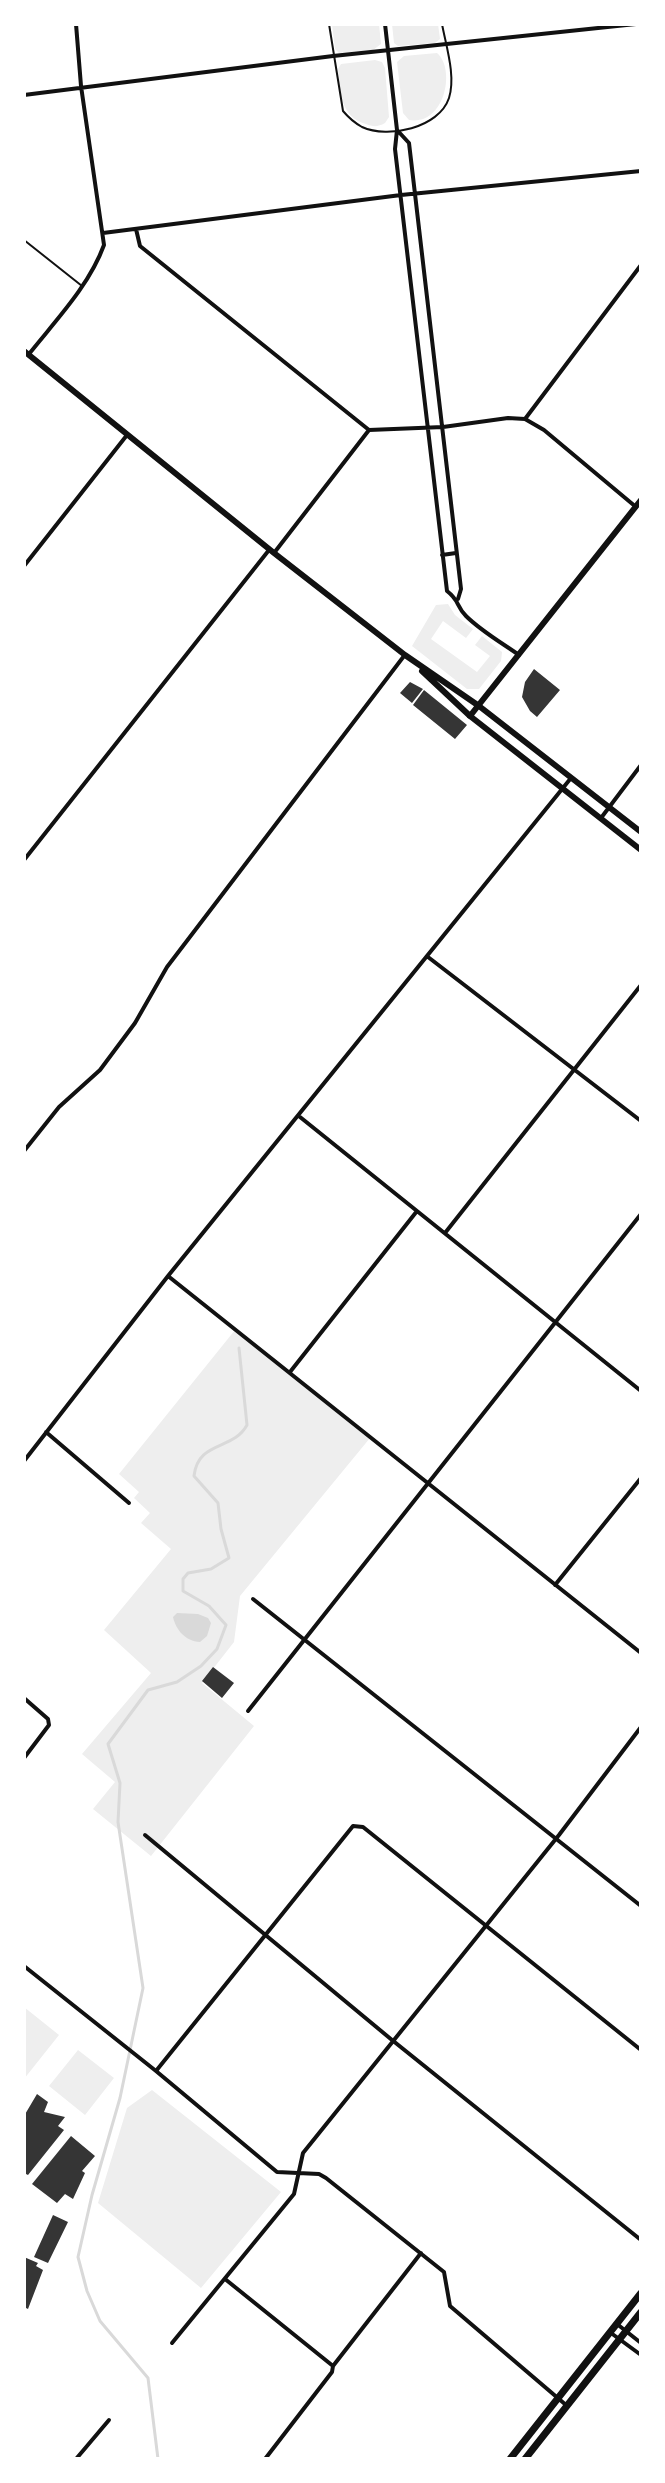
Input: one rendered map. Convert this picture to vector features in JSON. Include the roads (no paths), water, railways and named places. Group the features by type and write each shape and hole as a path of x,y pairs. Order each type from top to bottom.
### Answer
{"highway":[{"path":"512,2456 641,2293"},
{"path":"524,2459 641,2312"}],"main road":[{"path":"26,352 271,551 641,832"},
{"path":"470,716 641,500"},
{"path":"405,655 470,716 641,850"}],"street":[{"path":"26,352 82,286 104,245 81,86 76,24"},
{"path":"385,24 397,130 394,143 442,555 447,591 458,599"},
{"path":"24,95 333,56 636,24"},
{"path":"397,130 409,143 461,589 458,599 460,609 519,655"},
{"path":"103,233 401,195 641,171"},
{"path":"136,229 140,246 369,430 525,419 544,430 636,507"},
{"path":"525,419 641,265"},
{"path":"24,860 369,430"},
{"path":"24,566 127,435"},
{"path":"442,555 456,553"},
{"path":"24,1151 59,1107 100,1070 135,1023 167,967 405,655"},
{"path":"601,818 641,765"},
{"path":"24,1461 168,1276 300,1117 571,778"},
{"path":"428,957 641,1121"},
{"path":"445,1233 641,985"},
{"path":"300,1117 641,1391"},
{"path":"289,1373 417,1211"},
{"path":"248,1711 641,1214"},
{"path":"168,1276 641,1653"},
{"path":"46,1432 129,1503"},
{"path":"555,1585 641,1478"},
{"path":"253,1599 641,1906"},
{"path":"24,1698 48,1719 49,1725 24,1758"},
{"path":"172,2343 294,2194 303,2153 557,1838 641,1727"},
{"path":"156,2071 353,1826 363,1827 641,2050"},
{"path":"145,1835 392,2040 641,2240"},
{"path":"24,1966 277,2172 319,2174 421,2253 444,2272 450,2306 566,2405"},
{"path":"265,2459 421,2253"},
{"path":"225,2279 333,2366"},
{"path":"617,2324 641,2343"},
{"path":"610,2332 641,2355"},
{"path":"76,2459 109,2420"},
{"path":"512,2456 524,2459"}],"lane":[{"path":"329,24 343,111 361,127 374,130 397,130 427,123 444,106 449,98 451,82 442,24"},
{"path":"24,240 82,286"}],"waterway":[{"path":"158,2459 148,2378 100,2321 87,2291 78,2257 120,2098 143,1988 118,1822 120,1783 108,1744 148,1690 177,1682 201,1666 217,1649 226,1625 209,1606 183,1591 183,1579 188,1573 211,1569 229,1558 218,1503 194,1476 202,1456 233,1439 247,1425 239,1348"}]}
